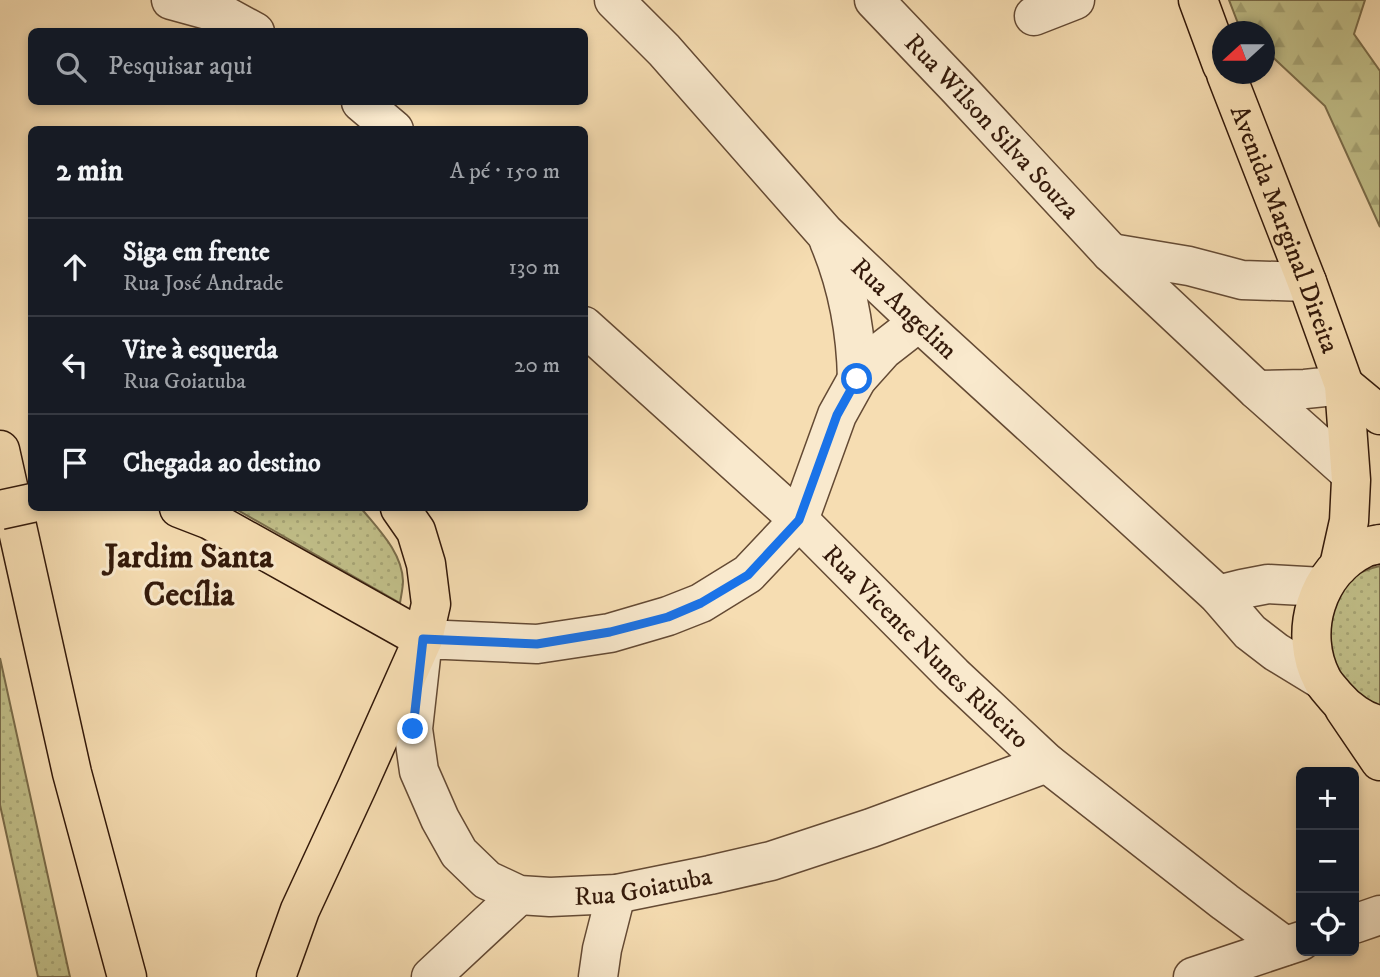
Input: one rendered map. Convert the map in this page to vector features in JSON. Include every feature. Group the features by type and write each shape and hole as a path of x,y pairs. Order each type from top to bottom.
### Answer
{"main road":[{"path":"1198,0 1212,36"},
{"name":"Avenida Marginal Direita","path":"1230,84 1307,282 1343,385 1351,480 1349,521 1331,576 1312,617 1311,649 1333,693 1380,761"},
{"name":"Avenida Marginal Direita","path":"1343,385 1380,415"},
{"path":"0,450 72,773 127,977"},
{"path":"0,510 28,504"},
{"path":"276,977 300,910 423,639 431,604 426,564 416,531 402,511"},
{"path":"199,512 423,639"},
{"path":"1331,576 1364,548 1380,544"},
{"path":"1333,693 1371,723 1380,725"}],"street":[{"path":"171,0 222,14 248,28"},
{"name":"Rua Angelim","path":"614,0 664,50 825,233 1218,595 1250,632 1333,693"},
{"name":"Rua Wilson Silva Souza","path":"874,0 1111,253 1349,472"},
{"path":"1034,16 1075,0"},
{"path":"365,105 389,126"},
{"path":"825,233 845,284 851,311 857,379"},
{"path":"1111,253 1189,266 1242,280 1307,282"},
{"path":"423,639 537,644 610,632 668,617 701,603 748,575 799,520 837,415 857,379 883,350 919,322"},
{"name":"Rua Vicente Nunes Ribeiro","path":"588,330 799,520 953,675 1046,763 1225,902 1293,943"},
{"path":"1257,390 1343,385"},
{"path":"748,575 760,530 757,483 787,482 818,469"},
{"path":"1218,595 1268,584 1331,576"},
{"name":"Rua Goiatuba","path":"423,639 413,729 419,771 440,819 459,853 487,880 519,895 550,897 616,894 771,861 871,828 1046,763"},
{"path":"598,977 616,894"},
{"path":"431,977 519,895"},
{"path":"1359,922 1380,915"},
{"path":"1193,977 1293,943"}],"green space":[{"path":"1229,0 1365,0 1354,34 1380,71 1380,227 1325,106 1275,59 1275,21 1237,21"},
{"path":"239,511 363,511 394,551 402,570 400,603"},
{"path":"1380,566 1380,708 1342,689 1322,622 1351,579 1368,569"},
{"path":"0,658 70,977 38,977 0,805"}],"district":[{"name":"Jardim Santa Cecília","path":"189,574"}],"route":[{"path":"413,729 423,639 537,644 610,632 668,617 701,603 748,575 799,520 837,415 857,379"}]}
